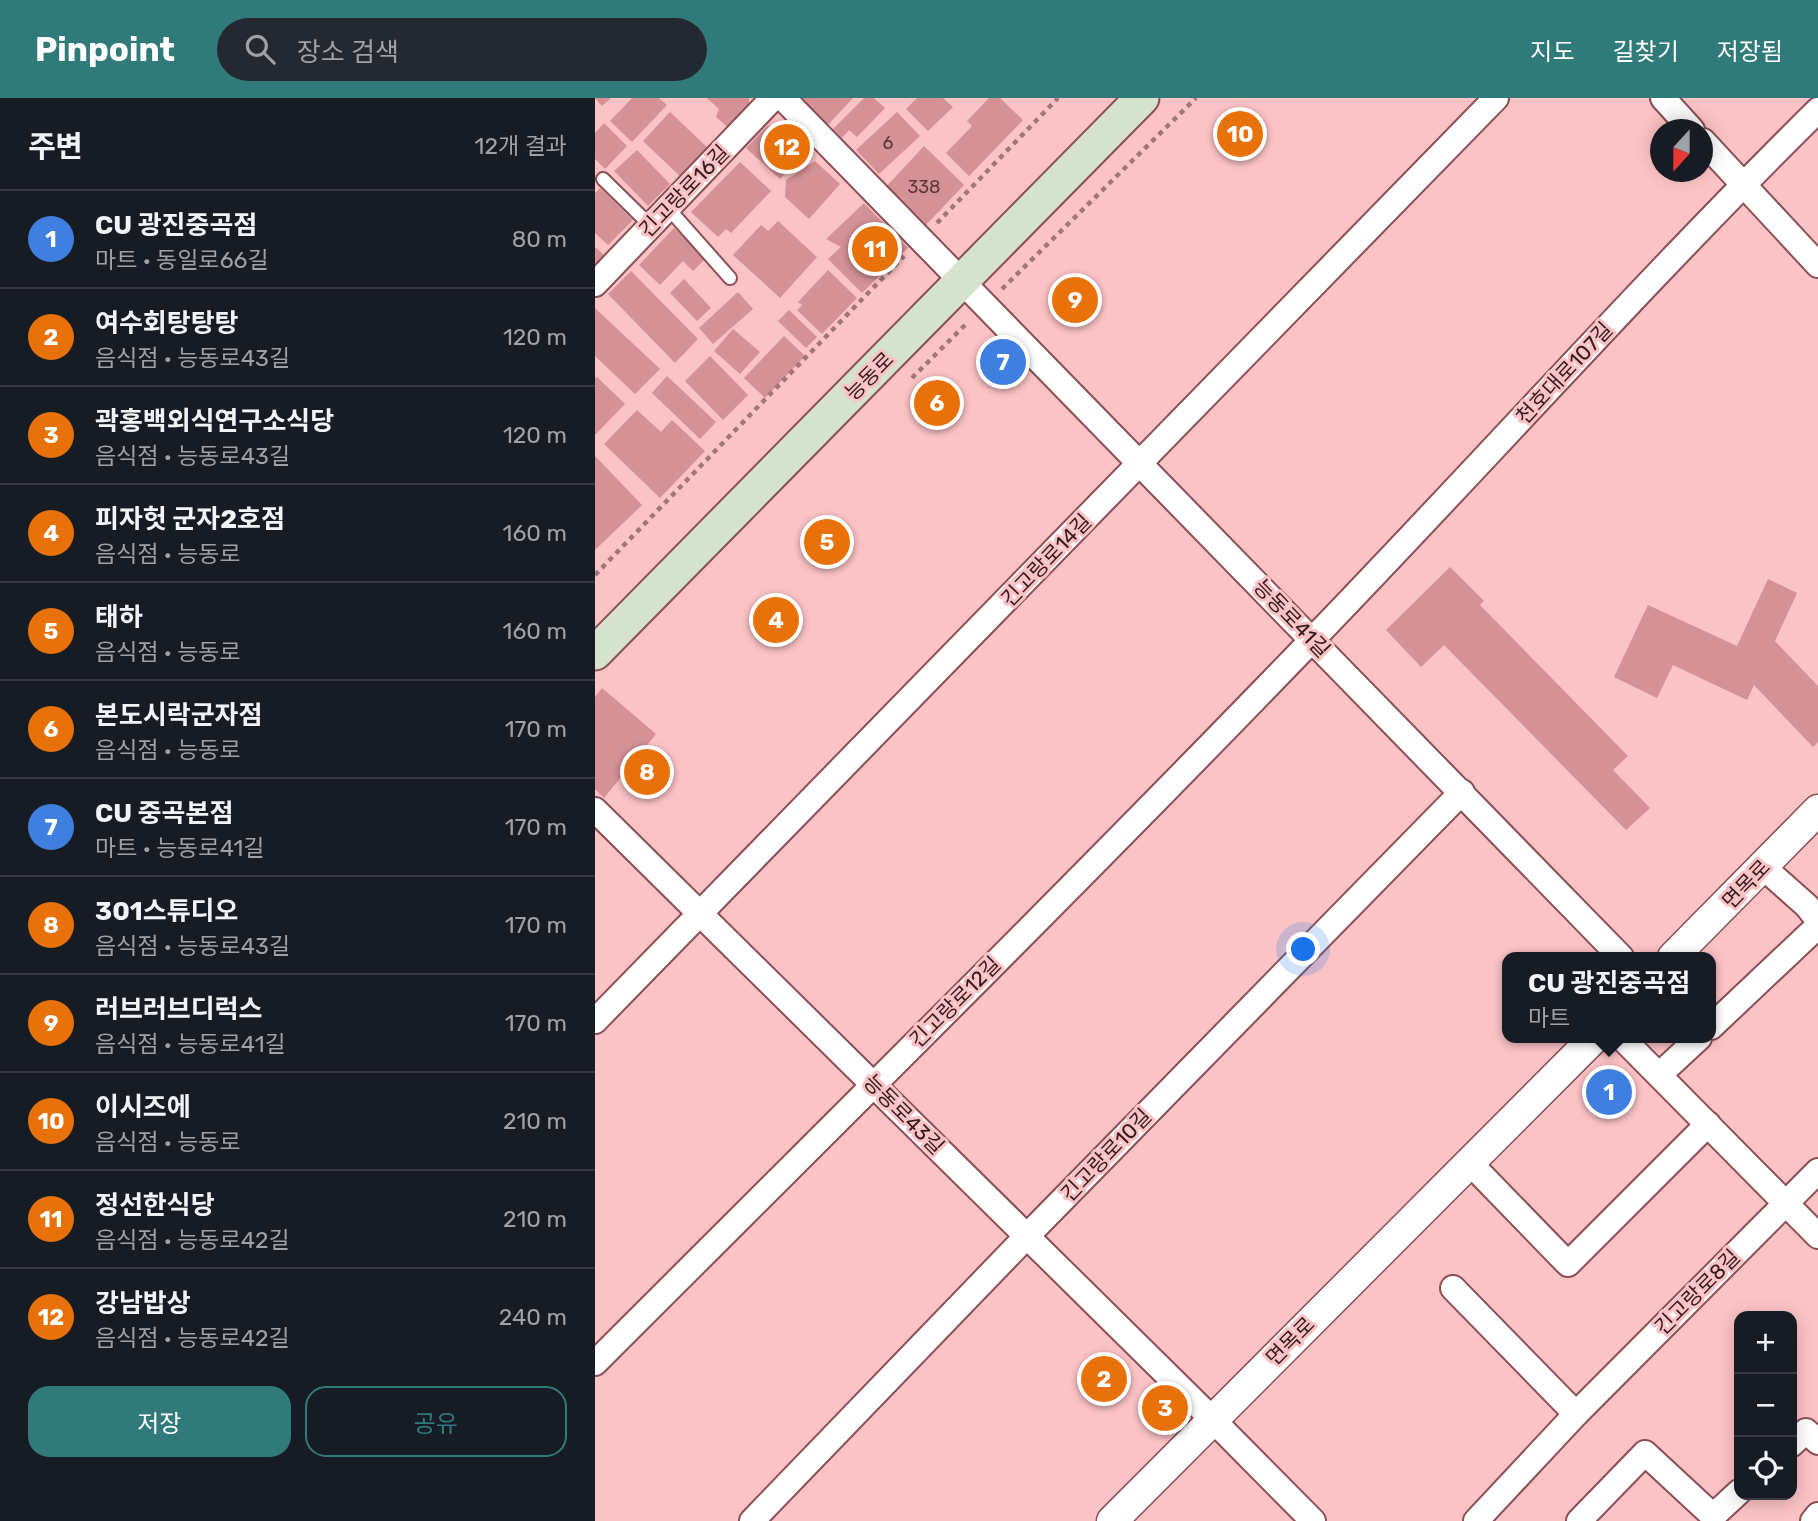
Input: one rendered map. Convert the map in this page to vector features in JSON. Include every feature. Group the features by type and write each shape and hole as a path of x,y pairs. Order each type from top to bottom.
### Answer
{"main road":[{"name":"능동로","path":"595,653 1142,98"}],"street":[{"name":"긴고랑로16길","path":"595,284 773,98"},
{"name":"능동로41길","path":"783,98 1616,952"},
{"name":"긴고랑로14길","path":"595,1021 1496,98"},
{"path":"1663,98 1682,119"},
{"name":"천호대로107길","path":"1313,639 1743,184 1818,110"},
{"path":"1713,152 1818,265"},
{"name":"긴고랑로12길","path":"595,1363 1313,639"},
{"name":"긴고랑로10길","path":"752,1521 1462,792"},
{"name":"능동로43길","path":"595,810 1313,1521"},
{"name":"면목로","path":"1678,952 1818,810"},
{"path":"1762,866 1807,906 1818,920"},
{"path":"1716,1021 1818,926"},
{"name":"면목로","path":"1112,1521 1589,1043"},
{"path":"1627,1043 1818,1236"},
{"path":"1659,1075 1694,1043"},
{"path":"1469,1162 1568,1264 1708,1124"},
{"name":"긴고랑로8길","path":"1476,1521 1576,1414 1818,1171"},
{"path":"1453,1288 1576,1414"},
{"path":"1797,1439 1806,1431 1818,1442"},
{"path":"1579,1521 1645,1453 1713,1516 1734,1497"},
{"path":"1813,1521 1818,1516"}],"lane":[{"path":"603,179 651,226"},
{"path":"668,208 730,278"}],"path":[{"path":"595,575 1058,98"}],"building":[{"path":"595,98 611,98 602,106"},
{"path":"632,98 659,98 667,105 632,142 610,121"},
{"path":"707,98 749,98 749,108 730,129 716,117 719,109"},
{"path":"800,98 853,98 826,127"},
{"path":"864,98 874,98 885,108 857,137 849,130 842,138 833,129"},
{"path":"917,98 943,98 953,107 928,131 906,109"},
{"path":"989,98 1000,98 1023,120 969,176 946,153 972,126 967,121"},
{"path":"670,112 710,150 683,179 643,141"},
{"path":"897,112 920,136 879,174 856,150"},
{"path":"604,123 627,146 605,169 595,159 595,133"},
{"path":"786,124 810,146 780,179 746,148 767,126"},
{"path":"924,146 964,185 924,227 884,189"},
{"path":"637,150 670,184 648,206 614,171"},
{"path":"815,161 840,184 809,219 785,197 786,180"},
{"path":"740,162 771,191 731,233 726,229 718,237 691,212"},
{"path":"600,188 633,220 608,245 595,233 595,193"},
{"path":"864,203 908,248 862,293 828,259 841,247 826,239"},
{"path":"778,221 817,257 780,298 733,255 761,225 768,231"},
{"path":"674,228 706,258 693,271 683,261 660,285 639,265"},
{"path":"595,247 604,255 595,265"},
{"path":"828,270 857,298 822,334 797,310 802,305 798,302"},
{"path":"631,271 698,339 675,363 608,294"},
{"path":"684,279 711,308 697,321 670,293"},
{"path":"738,292 753,309 713,344 699,328"},
{"path":"595,308 660,369 635,394 595,356"},
{"path":"789,310 817,337 806,348 778,321"},
{"path":"733,329 760,352 740,374 714,351"},
{"path":"784,336 805,356 765,398 744,378"},
{"path":"710,356 748,395 723,420 685,381"},
{"path":"667,376 716,422 700,439 652,393"},
{"path":"595,378 625,404 595,435"},
{"path":"637,410 661,432 672,420 705,451 660,498 604,444"},
{"path":"595,456 642,505 595,550"},
{"path":"1450,567 1484,601 1480,605 1628,756 1613,770 1650,808 1626,830 1444,645 1421,667 1386,630"},
{"path":"1768,579 1797,593 1775,641 1818,686 1818,742 1813,747 1754,685 1747,700 1673,665 1657,698 1614,677 1648,605 1737,646"},
{"path":"602,688 656,734 604,798 595,789 595,697"}],"place":[{"name":"이시즈에","path":"1240,134"},
{"name":"강남밥상","path":"787,147"},
{"name":"정선한식당","path":"875,249"},
{"name":"러브러브디럭스","path":"1075,300"},
{"name":"CU 중곡본점","path":"1003,362"},
{"name":"본도시락군자점","path":"937,403"},
{"name":"태하","path":"827,542"},
{"name":"피자헛 군자2호점","path":"776,620"},
{"name":"301스튜디오","path":"647,772"},
{"name":"CU 광진중곡점","path":"1609,1092"},
{"name":"여수회탕탕탕","path":"1104,1379"},
{"name":"곽홍백외식연구소식당","path":"1165,1408"}]}
